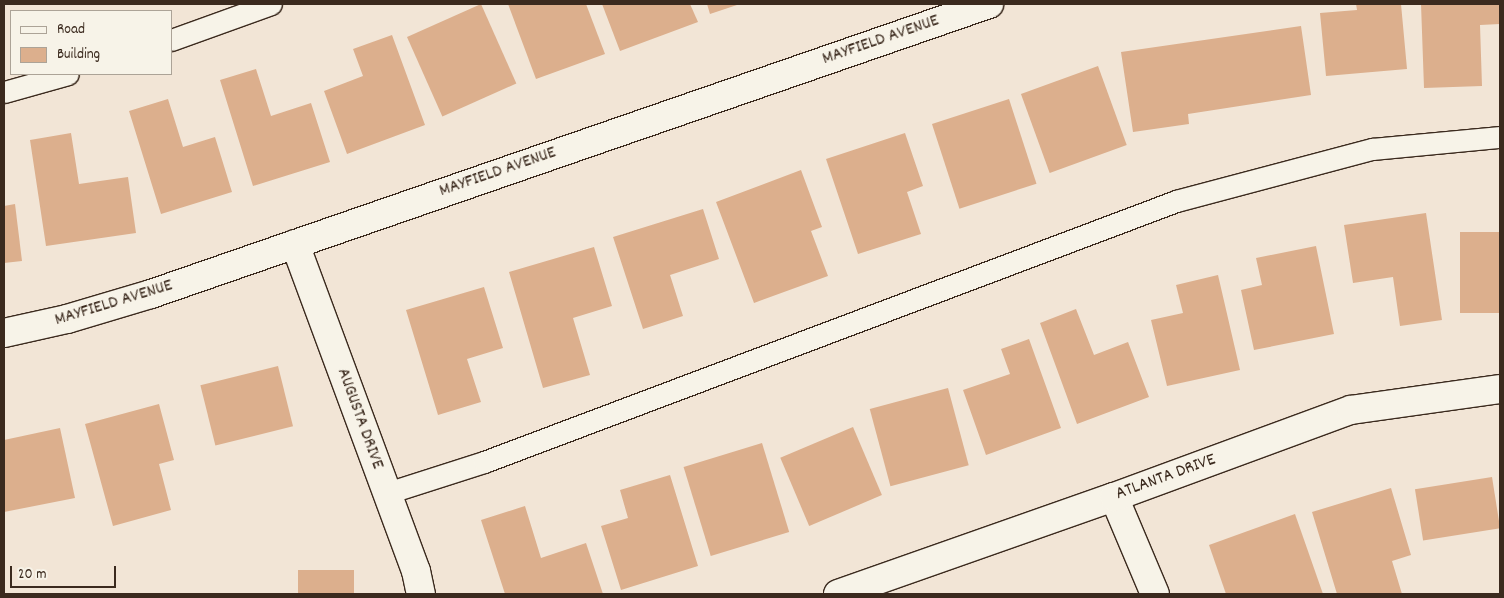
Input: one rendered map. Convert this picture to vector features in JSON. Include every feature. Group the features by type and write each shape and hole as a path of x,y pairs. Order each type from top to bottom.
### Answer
{"street":[{"name":"MAYFIELD AVENUE","path":"4,333 66,320 151,294 989,4"},
{"name":"AUGUSTA DRIVE","path":"295,244 416,571 421,594"},
{"name":"ATLANTA DRIVE","path":"838,594 1114,497 1351,410 1500,388"},
{"path":"1114,497 1155,594"}],"lane":[{"path":"172,40 271,4"},
{"path":"4,92 64,75"},
{"path":"387,493 484,462 1176,201 1372,149 1500,137"}],"building":[{"path":"481,4 516,83 442,116 407,37"},
{"path":"508,4 586,4 605,54 536,79"},
{"path":"602,4 690,4 698,22 620,51"},
{"path":"707,4 740,4 710,14"},
{"path":"1356,4 1401,4 1407,69 1326,76 1320,13 1357,10"},
{"path":"1421,4 1500,4 1500,24 1480,25 1482,86 1424,88"},
{"path":"1301,26 1311,95 1188,114 1189,124 1133,132 1121,52"},
{"path":"392,35 425,125 347,154 324,91 363,76 353,49"},
{"path":"1098,66 1127,145 1050,173 1021,94"},
{"path":"256,69 271,116 311,103 330,162 253,186 220,80"},
{"path":"168,99 183,147 215,137 232,192 161,214 129,111"},
{"path":"1009,99 1037,184 959,209 932,124"},
{"path":"71,133 79,184 128,177 136,233 46,246 30,140"},
{"path":"905,133 923,186 907,192 921,234 858,254 826,159"},
{"path":"801,170 822,227 811,231 828,276 754,303 716,202"},
{"path":"15,204 22,261 4,263 4,206"},
{"path":"703,209 719,259 670,275 683,316 643,329 613,237"},
{"path":"1426,213 1442,320 1400,326 1393,277 1353,283 1344,225"},
{"path":"1460,232 1500,232 1500,313 1460,313"},
{"path":"1316,246 1334,334 1254,350 1241,290 1262,285 1256,258"},
{"path":"594,247 612,306 573,318 590,375 543,388 509,272"},
{"path":"1218,275 1240,370 1167,386 1151,320 1183,313 1176,285"},
{"path":"484,287 503,348 467,359 481,402 438,415 406,310"},
{"path":"1076,309 1094,355 1128,342 1149,397 1077,424 1040,323"},
{"path":"1029,339 1061,428 986,455 963,390 1010,374 1001,349"},
{"path":"278,366 293,426 215,446 200,385"},
{"path":"948,388 969,465 890,486 870,409"},
{"path":"159,404 174,460 159,464 171,510 113,526 85,424"},
{"path":"853,427 882,495 809,526 780,458"},
{"path":"60,428 75,498 4,512 4,440"},
{"path":"762,443 789,532 711,556 684,467"},
{"path":"670,475 698,566 621,590 601,526 628,518 620,490"},
{"path":"1492,477 1500,528 1423,541 1415,489"},
{"path":"1391,488 1411,555 1392,561 1402,594 1337,594 1312,512"},
{"path":"525,506 541,558 586,543 603,594 505,594 481,520"},
{"path":"1295,514 1323,594 1226,594 1209,545"},
{"path":"298,570 354,570 354,594 298,594"}]}
